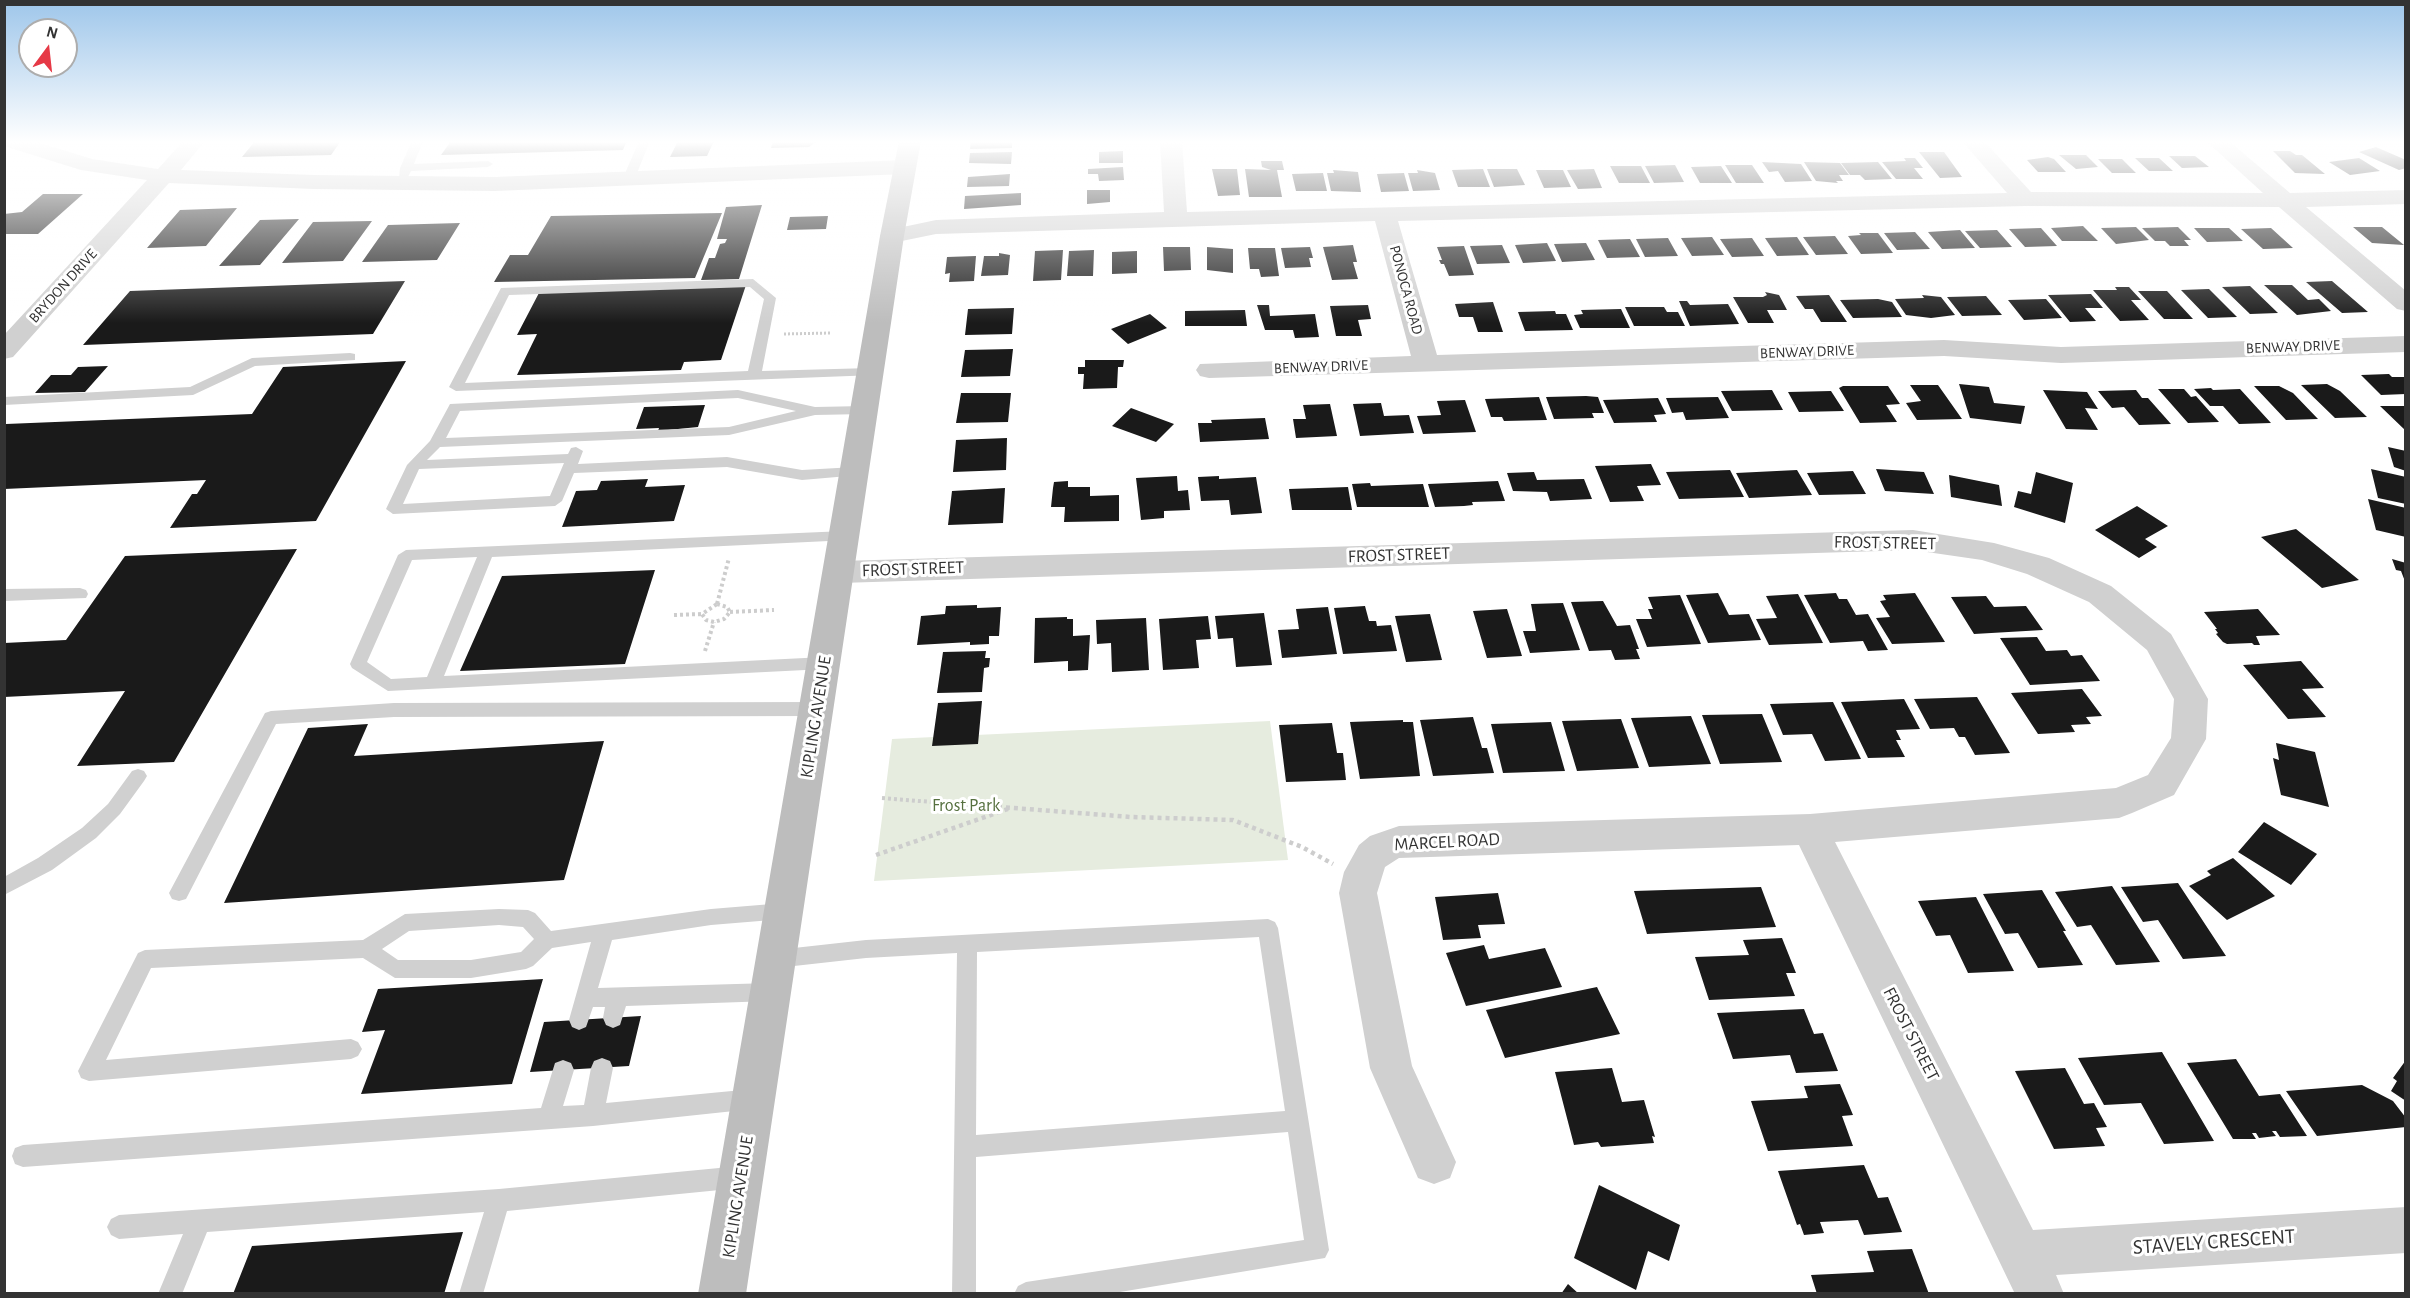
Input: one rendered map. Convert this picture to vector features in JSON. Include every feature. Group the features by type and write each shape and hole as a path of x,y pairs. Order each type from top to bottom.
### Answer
{"main road":[{"name":"KIPLING AVENUE","path":"722,1293 898,202"}],"street":[{"name":"BRYDON DRIVE","path":"4,351 140,202"},
{"path":"1175,202 1176,219"},
{"path":"892,236 936,227 1176,219 1385,216 1928,202"},
{"path":"2286,202 2406,304"},
{"name":"PONOCA ROAD","path":"1385,216 1426,363"},
{"name":"BENWAY DRIVE","path":"1209,370 1944,348 2061,355 2406,344"},
{"name":"FROST STREET","path":"840,572 1913,540 1983,549 2038,566 2100,594 2158,642 2191,699 2188,739 2161,785 2119,803 1810,829 2031,1274"},
{"name":"MARCEL ROAD","path":"1434,1162 1391,1068 1358,893 1372,856 1383,847 1399,842 1810,829"},
{"name":"STAVELY CRESCENT","path":"2031,1274 2406,1230"}],"lane":[{"path":"581,438 555,501 393,510 414,465 436,444 455,407 456,387 505,291 753,283 770,298 754,375"},
{"path":"4,401 193,391 252,363 351,357"},
{"path":"456,387 871,372"},
{"path":"455,407 738,394 815,411"},
{"path":"436,444 729,431 815,411 865,410"},
{"path":"414,465 727,462 802,475 855,472"},
{"path":"825,663 388,685 358,664 406,555 845,536"},
{"path":"433,683 487,552"},
{"path":"4,595 80,594"},
{"path":"179,894 271,718 394,710 754,711 817,708"},
{"path":"4,887 45,864 89,833 114,809 138,776"},
{"path":"366,949 395,969 471,969 526,960 547,940 711,917 784,911"},
{"path":"351,1048 89,1071 145,959 366,949 405,924 500,917 528,919 547,940"},
{"path":"585,998 615,1008 774,975 866,949 1268,928 1317,1250 1026,1293"},
{"path":"579,1020 604,932"},
{"path":"964,1293 967,943"},
{"path":"593,1115 602,1068"},
{"path":"549,1118 563,1070"},
{"path":"23,1156 672,1109 753,1099"},
{"path":"965,1147 1297,1121"},
{"path":"118,1227 499,1200 741,1177"},
{"path":"471,1293 499,1200"},
{"path":"170,1293 200,1222"}],"path":[{"path":"762,335 831,333"},
{"path":"717,604 734,540"},
{"path":"674,615 702,614 709,607 717,604 727,607 730,612"},
{"path":"702,614 706,620 714,622 724,619 730,612 774,610"},
{"path":"882,798 1131,817 1233,820 1302,847 1361,880"},
{"path":"876,855 1011,808"}],"green space":[{"name":"Frost Park","path":"1270,721 1288,860 874,881 892,739"}],"building":[{"path":"34,202 74,202 38,234 4,234 4,214 22,212"},
{"path":"965,202 1021,202 1021,205 964,209"},
{"path":"1087,202 1110,202 1110,202 1087,204"},
{"path":"762,205 739,279 701,280 709,258 715,258 720,244 725,243 727,239 717,239 726,207"},
{"path":"237,208 206,246 147,248 180,210"},
{"path":"722,213 695,278 494,282 510,255 528,255 551,216"},
{"path":"828,216 826,229 787,230 790,217"},
{"path":"299,219 260,265 219,266 260,220"},
{"path":"372,221 343,261 282,263 313,222"},
{"path":"460,223 437,260 362,262 388,225"},
{"path":"2083,226 2098,241 2062,241 2051,228"},
{"path":"2136,227 2149,240 2116,244 2101,228"},
{"path":"2178,227 2191,240 2184,240 2189,246 2170,246 2165,241 2155,241 2142,228"},
{"path":"2353,227 2382,227 2404,245 2372,243"},
{"path":"2041,228 2057,246 2025,247 2009,229"},
{"path":"2194,228 2229,228 2243,241 2207,242"},
{"path":"2271,228 2293,248 2263,249 2241,229"},
{"path":"1960,230 1975,248 1942,249 1928,232"},
{"path":"1997,230 2012,247 1980,248 1965,231"},
{"path":"1915,232 1930,249 1897,250 1884,233"},
{"path":"1859,233 1878,233 1893,253 1861,254 1848,236 1861,235"},
{"path":"1835,236 1848,254 1816,255 1803,237"},
{"path":"1712,237 1724,255 1692,256 1681,238"},
{"path":"1797,237 1809,255 1777,256 1765,238"},
{"path":"1668,238 1678,256 1645,257 1636,239"},
{"path":"1752,238 1764,256 1732,257 1720,239"},
{"path":"1630,239 1640,257 1607,258 1598,240"},
{"path":"1547,243 1556,261 1523,263 1515,245"},
{"path":"1586,243 1595,260 1562,262 1554,244"},
{"path":"1353,245 1357,262 1353,262 1358,279 1332,280 1323,247"},
{"path":"1502,245 1510,263 1477,264 1470,246"},
{"path":"1464,246 1474,275 1449,276 1444,264 1441,264 1439,260 1442,260 1437,247"},
{"path":"1163,247 1190,247 1191,270 1164,271"},
{"path":"1207,247 1233,249 1233,273 1207,270"},
{"path":"1310,247 1313,258 1309,258 1311,267 1285,268 1281,248"},
{"path":"1248,248 1275,248 1279,276 1261,277 1259,269 1250,269"},
{"path":"1063,250 1061,280 1033,281 1035,251"},
{"path":"1094,250 1093,276 1067,276 1069,251"},
{"path":"1137,251 1137,273 1112,274 1112,252"},
{"path":"999,253 1010,255 1008,275 981,276 984,256 999,256"},
{"path":"976,256 974,281 949,282 950,273 945,274 947,257"},
{"path":"405,281 373,334 83,345 130,291"},
{"path":"2332,281 2368,312 2342,313 2306,282"},
{"path":"746,285 721,360 684,362 681,370 517,375 537,334 517,335 540,291"},
{"path":"2264,285 2292,285 2308,300 2319,299 2331,311 2297,315"},
{"path":"2250,286 2278,313 2250,314 2222,287"},
{"path":"2115,287 2129,287 2141,300 2131,300 2149,320 2120,321 2093,290 2117,290"},
{"path":"2209,289 2237,317 2208,318 2181,290"},
{"path":"2138,291 2167,291 2193,319 2164,319"},
{"path":"1765,292 1779,295 1787,310 1767,310 1774,323 1748,323 1733,297 1763,297 1767,295"},
{"path":"2091,294 2103,308 2085,308 2096,321 2070,322 2048,295"},
{"path":"1829,295 1847,322 1821,322 1813,309 1805,309 1796,296"},
{"path":"1922,295 1941,297 1955,315 1931,318 1906,315 1895,299 1924,298"},
{"path":"1986,296 2002,315 1962,316 1947,297"},
{"path":"1878,299 1892,302 1902,317 1853,318 1840,300"},
{"path":"2046,299 2062,318 2024,320 2008,300"},
{"path":"1679,301 1687,301 1690,305 1728,304 1739,324 1690,326"},
{"path":"1493,302 1503,332 1478,332 1473,317 1459,317 1455,304"},
{"path":"1257,305 1269,305 1270,316 1315,314 1319,337 1295,338 1293,330 1265,330"},
{"path":"1368,305 1371,319 1358,320 1362,336 1336,336 1330,306"},
{"path":"1625,307 1664,307 1667,312 1678,312 1685,326 1634,326"},
{"path":"1014,308 1012,334 965,335 968,309"},
{"path":"1621,309 1630,328 1580,328 1574,315 1583,314 1581,310"},
{"path":"1245,310 1247,326 1185,326 1185,311"},
{"path":"1555,311 1556,314 1566,314 1573,330 1525,331 1518,312"},
{"path":"1150,314 1167,328 1128,344 1111,329"},
{"path":"1013,349 1010,376 961,377 965,350"},
{"path":"1085,360 1124,360 1123,367 1118,367 1117,388 1083,389 1084,374 1078,374 1078,367 1085,367"},
{"path":"406,361 316,521 170,528 192,494 197,494 206,480 4,489 6,424 252,414 283,367"},
{"path":"108,366 85,392 35,393 51,375 71,375 78,367"},
{"path":"2389,374 2392,377 2406,377 2406,394 2381,395 2361,375"},
{"path":"1959,384 1989,387 1994,403 2025,406 2021,424 1970,418"},
{"path":"2327,384 2340,391 2367,417 2335,418 2301,385"},
{"path":"1910,385 1938,385 1962,419 1917,420 1906,403 1921,401"},
{"path":"1843,386 1888,386 1900,404 1886,405 1897,422 1860,423 1839,388"},
{"path":"2254,386 2279,386 2293,393 2318,419 2286,420"},
{"path":"2211,388 2213,390 2240,389 2271,423 2239,424 2223,406 2210,406 2194,389"},
{"path":"2158,389 2184,389 2191,397 2196,396 2219,422 2188,423"},
{"path":"1772,390 1783,410 1732,411 1721,391"},
{"path":"2043,390 2087,392 2098,409 2085,408 2098,430 2066,429"},
{"path":"2136,390 2142,398 2148,398 2171,424 2139,425 2124,407 2112,408 2098,391"},
{"path":"1831,391 1844,411 1799,412 1788,392"},
{"path":"961,393 1011,393 1008,422 956,423"},
{"path":"1539,397 1547,420 1504,421 1502,417 1491,417 1485,399"},
{"path":"1546,397 1598,397 1604,413 1592,413 1594,418 1554,419"},
{"path":"1718,397 1729,418 1686,420 1683,412 1672,413 1666,398"},
{"path":"1658,398 1666,414 1654,415 1657,422 1614,423 1603,400"},
{"path":"1465,400 1476,432 1423,434 1417,416 1441,415 1437,401"},
{"path":"1381,403 1384,416 1409,415 1414,433 1360,436 1353,404"},
{"path":"1330,404 1337,436 1296,438 1293,419 1306,419 1303,405"},
{"path":"705,405 698,427 658,431 659,428 636,429 644,407"},
{"path":"2380,406 2406,406 2406,431"},
{"path":"1131,408 1174,424 1156,442 1112,426"},
{"path":"1265,418 1269,439 1200,442 1198,423 1212,423 1211,420"},
{"path":"1007,438 1006,470 953,472 956,440"},
{"path":"2388,447 2406,451 2406,471 2394,467"},
{"path":"1651,464 1661,485 1637,486 1644,501 1610,502 1595,466"},
{"path":"1876,469 1924,472 1934,494 1885,491"},
{"path":"2371,469 2406,477 2406,504 2378,498"},
{"path":"1730,470 1744,497 1679,499 1666,472"},
{"path":"1797,470 1812,495 1749,498 1736,473"},
{"path":"1853,471 1866,494 1819,495 1807,473"},
{"path":"1534,472 1537,480 1584,479 1592,499 1550,501 1547,492 1513,491 1507,473"},
{"path":"2036,472 2073,483 2065,523 2014,507 2018,491 2031,494"},
{"path":"1949,475 1999,485 2002,506 1951,497"},
{"path":"1177,476 1178,491 1188,490 1190,510 1164,511 1164,518 1141,520 1136,478"},
{"path":"1219,476 1219,479 1256,477 1262,513 1231,515 1229,500 1201,501 1198,477"},
{"path":"648,479 645,487 685,485 674,521 562,527 576,491 597,490 601,481"},
{"path":"1068,481 1068,487 1090,487 1090,496 1119,495 1119,521 1064,522 1065,507 1051,507 1054,482"},
{"path":"1498,481 1505,501 1472,502 1473,505 1464,506 1435,507 1428,484"},
{"path":"1370,483 1371,486 1423,484 1429,507 1357,507 1352,484"},
{"path":"1348,487 1352,510 1292,510 1289,489"},
{"path":"1005,488 1003,523 948,525 952,491"},
{"path":"2368,499 2406,508 2406,537 2376,530"},
{"path":"2137,506 2168,526 2145,539 2157,547 2139,558 2095,530"},
{"path":"2296,529 2359,580 2322,588 2261,537"},
{"path":"297,549 174,762 77,766 125,691 4,697 4,643 66,640 125,556"},
{"path":"2392,559 2406,563 2406,584 2401,571 2396,570"},
{"path":"655,570 625,664 460,671 502,576"},
{"path":"1718,593 1729,615 1749,614 1761,640 1708,643 1686,595"},
{"path":"1836,593 1839,599 1847,599 1856,615 1868,614 1888,650 1868,651 1863,641 1830,643 1804,595"},
{"path":"1915,593 1945,642 1892,644 1876,618 1890,617 1880,601 1886,600 1883,595"},
{"path":"1798,594 1823,643 1769,645 1756,619 1777,618 1766,596"},
{"path":"1680,595 1701,644 1647,647 1636,619 1652,619 1648,609 1653,609 1648,597"},
{"path":"1986,596 1994,607 2026,606 2043,630 1974,634 1951,597"},
{"path":"1603,601 1617,626 1630,625 1639,649 1636,649 1640,659 1615,660 1611,650 1589,651 1571,602"},
{"path":"1563,603 1580,650 1530,653 1523,631 1536,631 1531,604"},
{"path":"977,605 977,608 1001,607 999,636 989,636 989,644 970,645 970,642 917,645 921,616 945,614 946,606"},
{"path":"1365,606 1369,621 1376,621 1377,626 1391,625 1397,651 1343,654 1334,608"},
{"path":"1328,607 1337,654 1282,658 1278,630 1299,629 1296,609"},
{"path":"1507,609 1522,656 1487,658 1473,611"},
{"path":"2258,609 2280,635 2256,636 2260,645 2223,642 2216,634 2218,633 2215,629 2217,629 2204,612"},
{"path":"1264,613 1272,665 1236,667 1233,638 1218,639 1215,616"},
{"path":"1430,614 1442,660 1406,662 1395,616"},
{"path":"1208,616 1211,639 1196,640 1199,668 1163,670 1159,619"},
{"path":"1067,617 1067,619 1073,619 1073,636 1090,635 1088,670 1068,671 1068,661 1034,663 1035,618"},
{"path":"1146,618 1149,670 1112,672 1111,643 1097,644 1096,620"},
{"path":"2037,637 2046,651 2067,650 2071,656 2082,655 2100,681 2030,685 2000,638"},
{"path":"986,651 985,658 990,658 989,667 984,668 982,692 937,693 943,652"},
{"path":"2301,661 2324,688 2302,689 2326,717 2288,719 2243,665"},
{"path":"2082,689 2102,716 2086,717 2091,724 2071,725 2075,732 2038,734 2011,693"},
{"path":"1977,697 2010,753 1975,755 1965,737 1959,737 1954,728 1930,729 1914,699"},
{"path":"1904,699 1920,729 1896,730 1901,740 1896,740 1905,757 1868,758 1841,702"},
{"path":"982,701 978,744 932,746 938,703"},
{"path":"1833,702 1861,759 1825,761 1812,734 1783,735 1770,704"},
{"path":"1762,714 1782,762 1720,764 1702,715"},
{"path":"1691,716 1711,764 1649,767 1631,718"},
{"path":"1473,717 1482,748 1487,748 1494,773 1433,776 1420,720"},
{"path":"1621,719 1639,768 1577,771 1562,721"},
{"path":"1403,720 1403,722 1413,722 1420,776 1360,779 1350,722"},
{"path":"1551,722 1565,771 1503,773 1491,724"},
{"path":"1332,723 1337,753 1343,753 1346,780 1286,782 1279,725"},
{"path":"368,724 354,756 604,741 564,880 224,903 308,728"},
{"path":"2276,743 2315,752 2329,807 2281,795 2273,758 2279,760"},
{"path":"2264,822 2317,854 2291,885 2238,852"},
{"path":"2233,858 2275,896 2227,920 2189,886 2211,875 2207,871"},
{"path":"2178,883 2226,956 2183,959 2158,920 2143,922 2121,887"},
{"path":"2112,886 2160,962 2116,965 2091,925 2077,927 2055,892"},
{"path":"1761,887 1776,927 1647,934 1634,891"},
{"path":"2042,890 2083,965 2038,968 2018,933 2005,934 1983,894"},
{"path":"1498,893 1505,924 1478,925 1481,938 1443,940 1435,897"},
{"path":"1976,897 2014,971 1968,973 1950,935 1936,936 1918,901"},
{"path":"1782,938 1796,973 1786,973 1795,996 1709,1000 1695,957 1749,955 1743,940"},
{"path":"1484,945 1489,959 1545,948 1562,987 1466,1006 1446,953"},
{"path":"543,979 512,1084 361,1094 385,1030 362,1032 378,989"},
{"path":"1597,987 1620,1034 1505,1058 1486,1010"},
{"path":"1804,1009 1814,1034 1823,1033 1838,1071 1796,1073 1790,1055 1733,1059 1717,1013"},
{"path":"641,1016 629,1066 530,1072 544,1022"},
{"path":"2162,1052 2214,1141 2164,1144 2141,1103 2104,1105 2078,1058"},
{"path":"2236,1059 2259,1096 2280,1094 2307,1136 2280,1137 2276,1131 2272,1131 2276,1136 2259,1138 2256,1133 2252,1133 2256,1139 2233,1139 2187,1063"},
{"path":"2406,1060 2406,1101 2391,1091 2397,1081 2393,1078"},
{"path":"1612,1068 1622,1102 1644,1100 1655,1137 1652,1136 1654,1143 1601,1147 1598,1142 1574,1145 1555,1072"},
{"path":"2065,1068 2084,1104 2094,1103 2107,1127 2096,1128 2105,1146 2054,1149 2015,1071"},
{"path":"1840,1084 1853,1115 1842,1116 1853,1146 1768,1151 1751,1101 1808,1098 1804,1086"},
{"path":"2362,1085 2393,1101 2406,1118 2406,1127 2317,1136 2286,1091"},
{"path":"1864,1165 1878,1198 1888,1197 1902,1232 1864,1235 1858,1220 1820,1222 1824,1233 1804,1235 1800,1224 1797,1225 1778,1171"},
{"path":"1599,1185 1680,1225 1669,1261 1648,1251 1636,1290 1574,1258"},
{"path":"463,1232 444,1294 233,1294 252,1246"},
{"path":"1912,1249 1929,1294 1817,1294 1811,1275 1874,1272 1867,1251"},
{"path":"1568,1284 1579,1294 1561,1294"}]}
